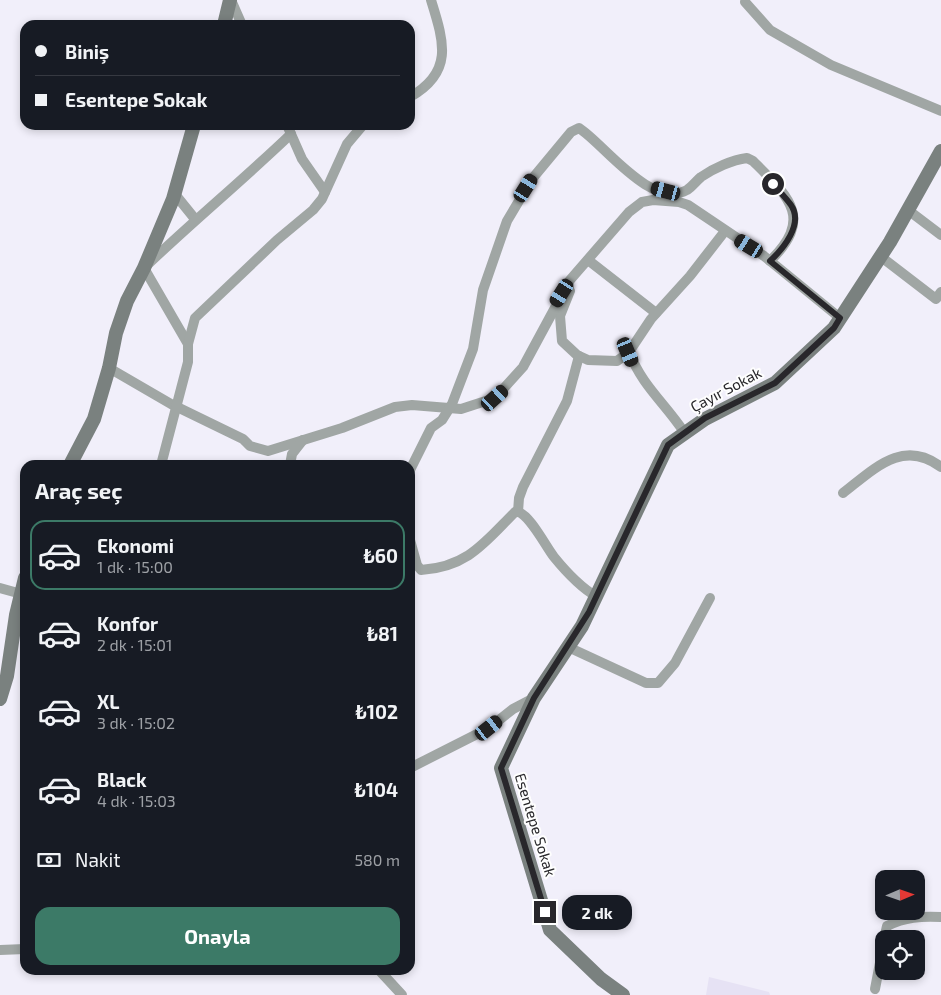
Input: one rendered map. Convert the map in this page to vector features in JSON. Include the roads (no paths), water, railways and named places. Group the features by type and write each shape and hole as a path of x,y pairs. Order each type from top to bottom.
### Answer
{"street":[{"path":"225,20 230,0"},
{"path":"230,0 240,20"},
{"path":"415,95 427,87 439,70 442,45 439,26 431,0"},
{"path":"744,2 770,30 830,65 941,111"},
{"path":"415,460 431,428 442,420 448,410 473,350 483,290 507,221 532,179 572,132 580,128 630,174 656,188 677,194 692,187 706,174 747,158 753,162 793,207 794,223 791,236 770,261"},
{"path":"73,460 94,419 110,368 116,333 134,285 144,268 174,193 193,130"},
{"path":"144,268 195,219 244,178 288,130"},
{"path":"289,130 302,159 325,192"},
{"path":"162,460 188,362 188,344 195,318 278,240 313,210 325,192 347,144 359,130"},
{"name":"Çayır Sokak","path":"534,698 568,647 597,597 668,445 705,418 775,383 834,328 908,210 941,151"},
{"path":"174,193 195,219"},
{"path":"110,368 177,407 243,439 258,450 278,450 303,439 342,428 395,407 412,405 448,410 482,404 495,398 523,367 549,314 570,280 608,234 642,202 669,202 688,206 770,261 840,318"},
{"path":"908,210 941,235"},
{"path":"580,270 565,301 559,327 562,341 588,360 617,361 628,352 656,313 690,276 724,231"},
{"path":"880,256 936,299 941,292"},
{"path":"588,260 656,313"},
{"path":"144,268 188,344"},
{"path":"628,352 642,380 670,412 684,432"},
{"path":"518,512 519,498 523,487 567,401 580,356"},
{"path":"291,460 292,454 303,439"},
{"path":"843,493 883,463 910,454 929,458 941,467"},
{"path":"415,558 421,570 442,567 467,558 482,547 515,512 518,512"},
{"path":"518,512 526,517 554,557 582,588 597,597"},
{"path":"0,588 20,593"},
{"path":"568,647 646,682 658,683 675,663 710,598"},
{"path":"0,699 7,676 10,648 20,606"},
{"path":"415,765 489,728 513,709 534,698"},
{"name":"Esentepe Sokak","path":"534,698 501,768 550,930 601,979 623,995"},
{"path":"886,930 887,926 899,920 919,916 941,917"},
{"path":"0,950 20,949"},
{"path":"384,975 402,995"},
{"path":"875,989 877,980"}]}
